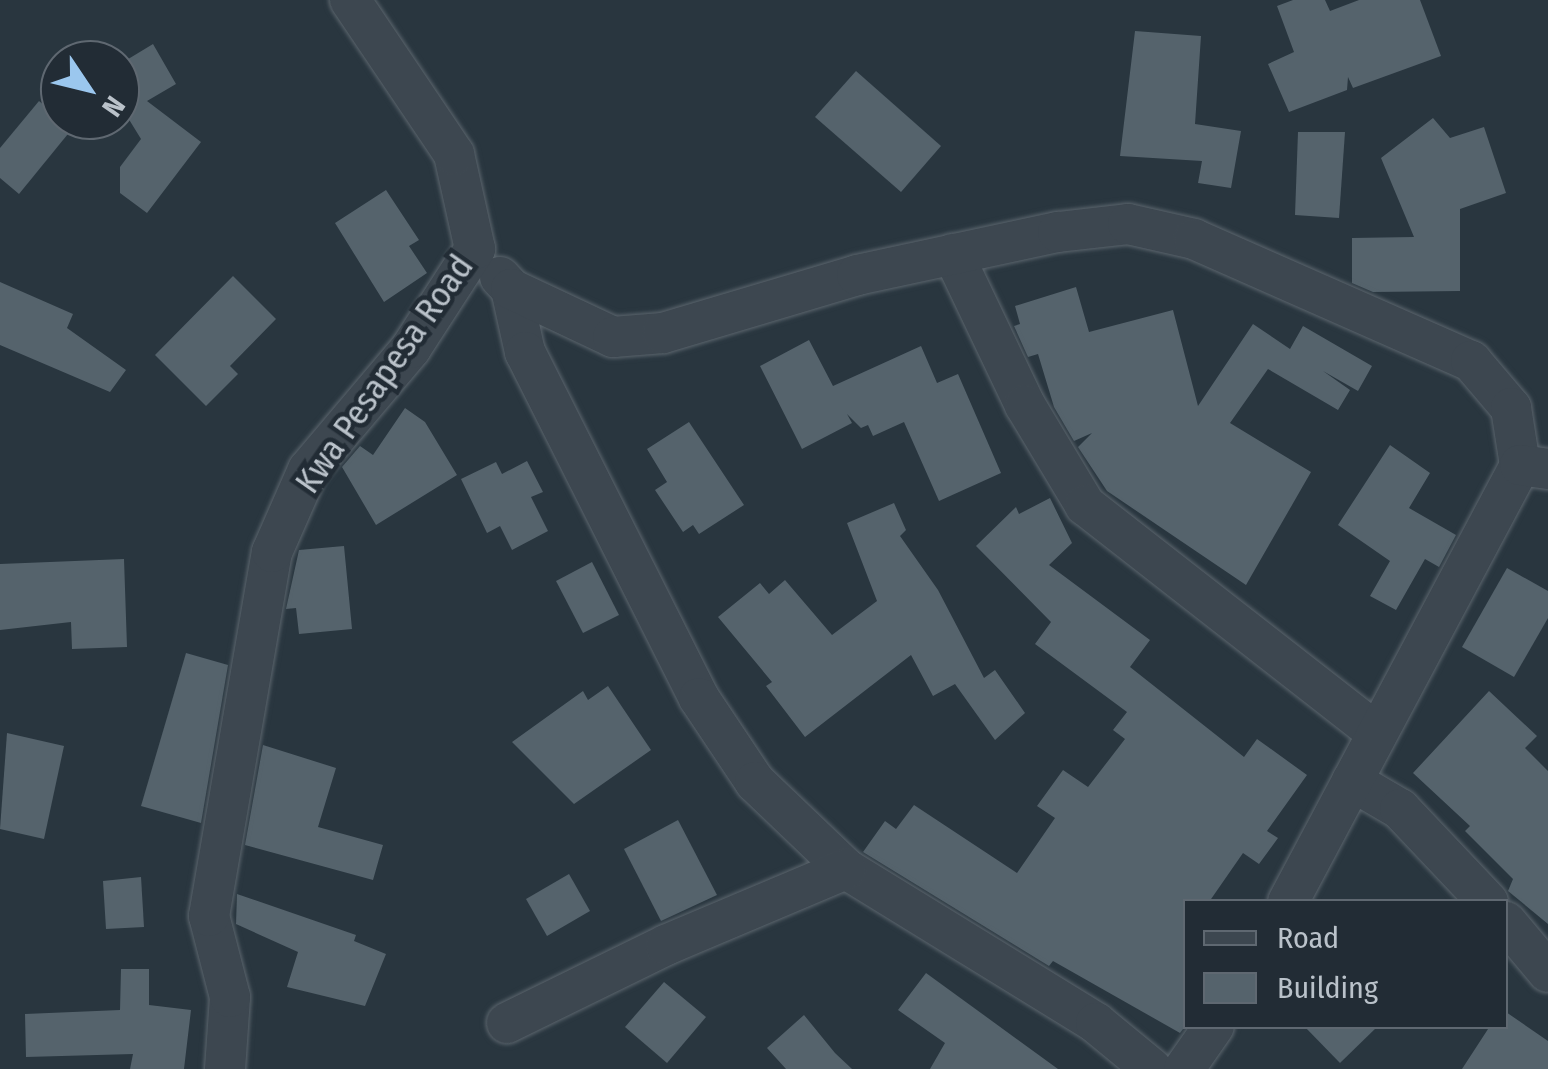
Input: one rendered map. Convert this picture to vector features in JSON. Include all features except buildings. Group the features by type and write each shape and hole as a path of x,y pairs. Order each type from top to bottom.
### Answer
{"street":[{"name":"Kwa Pesapesa Road","path":"226,1069 230,997 209,916 272,552 308,470 410,348 475,249 454,154 350,0"},
{"path":"475,249 512,289 613,336 663,333 773,297 954,254 1128,224 1194,239 1471,361 1511,408 1534,467 1376,733 1290,899"},
{"path":"954,254 1025,406 1086,504 1376,733"},
{"path":"512,289 525,352 699,698 755,782 846,869 1096,1023 1152,1069"},
{"path":"1352,781 1400,809 1485,899"},
{"path":"507,1023 666,945 846,869"},
{"path":"1508,924 1548,972"},
{"path":"1184,1069 1212,1029"}]}
